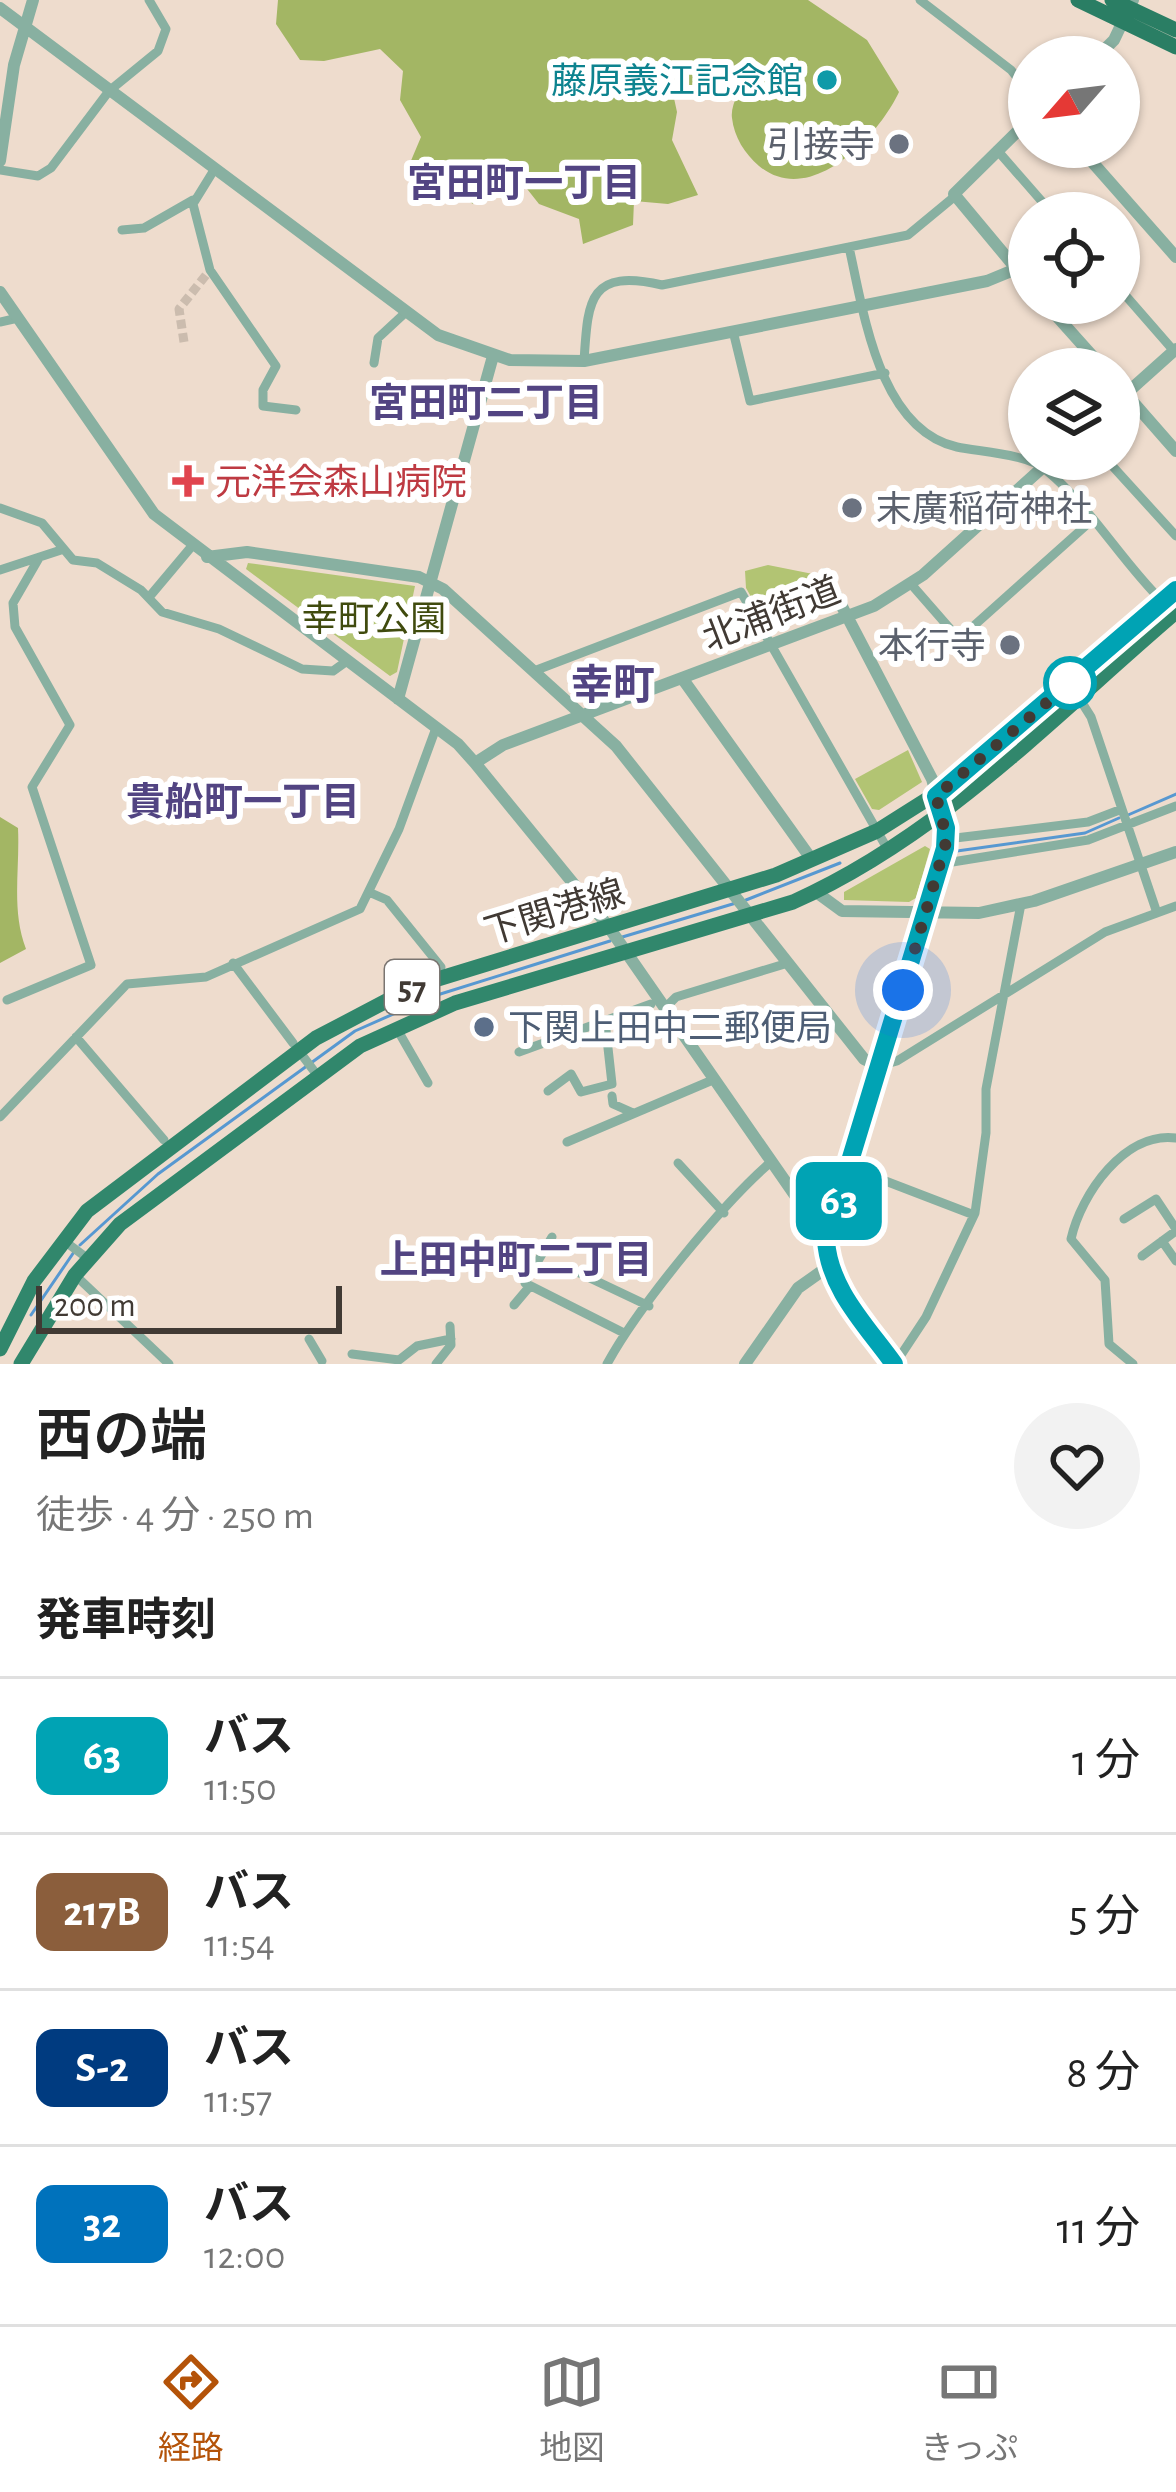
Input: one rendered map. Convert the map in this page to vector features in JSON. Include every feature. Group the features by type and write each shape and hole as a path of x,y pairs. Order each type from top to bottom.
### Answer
{"highway":[{"path":"1078,0 1129,10 1176,30"},
{"path":"1112,0 1176,46"}],"main road":[{"name":"下関港線","path":"0,1349 26,1293 103,1197 299,1050 373,1004 445,976 747,912 816,892 888,850 1173,607"},
{"name":"下関港線","path":"22,1362 84,1256 186,1169 316,1072 454,1000 617,939 939,805"}],"street":[{"path":"0,161 23,25 33,0"},
{"path":"0,170 38,176 51,168 109,91 158,51 164,24 149,0"},
{"path":"920,0 1008,68"},
{"path":"934,11 941,0"},
{"path":"0,8 405,313 438,335 493,356 531,363 584,361 1008,272"},
{"path":"1111,36 1129,10"},
{"path":"584,361 589,301 599,290 640,280 662,285 908,235 954,197 958,187 1008,140"},
{"path":"997,150 1034,192"},
{"path":"1097,168 1118,192"},
{"path":"122,230 144,228 194,200 214,170"},
{"path":"954,197 1008,260"},
{"path":"194,200 205,259 276,366 263,390 263,406 296,410"},
{"path":"1140,217 1176,257"},
{"path":"849,247 861,306 904,413 935,442 1008,456"},
{"path":"0,292 142,500 192,546 436,728 475,763 617,939 658,1006 715,1079 826,1240"},
{"path":"1140,311 1175,350 1140,379"},
{"path":"374,363 378,338 405,313"},
{"path":"0,322 18,318"},
{"path":"1063,324 1085,348"},
{"path":"733,332 750,401 885,373"},
{"path":"398,699 493,356"},
{"path":"1140,414 1176,451"},
{"name":"北浦街道","path":"475,763 492,750 848,617 911,584 1029,480"},
{"path":"1060,480 1090,521 1173,607"},
{"path":"1125,480 1176,536"},
{"path":"0,508 42,523 61,550 85,566 98,563 149,596 162,612 219,629 302,669 333,671 346,661"},
{"path":"911,584 958,639 1090,521"},
{"path":"149,596 192,546"},
{"path":"0,570 61,550"},
{"path":"207,556 247,552 432,581 616,746 864,1059 879,1066"},
{"path":"7,1000 91,965 32,787 70,725 15,627 13,602 39,558"},
{"path":"825,574 939,805 947,839 826,1240 829,1267 894,1364 926,1317 974,1215 986,1133 986,1089 1021,904"},
{"path":"534,671 741,592 888,850"},
{"path":"682,679 812,860"},
{"path":"1073,691 1091,717 1157,913"},
{"path":"0,1117 111,994 133,981 196,979 347,916 371,893 436,728"},
{"path":"940,864 1088,840 1176,806"},
{"path":"947,839 1088,822 1122,810"},
{"path":"816,892 842,910 967,914 1021,904 1176,851"},
{"path":"371,893 387,901 445,976 454,1000"},
{"path":"879,1066 1105,932 1176,906"},
{"path":"233,963 316,1072"},
{"path":"520,1052 788,963"},
{"path":"548,1091 571,1074 581,1092 612,1084 605,1021"},
{"path":"401,1036 428,1083"},
{"path":"76,1037 169,1146"},
{"path":"567,1142 715,1079"},
{"path":"612,1096 614,1104 631,1112"},
{"path":"1133,1364 1109,1343 1105,1280 1071,1239 1076,1219 1124,1150 1151,1138 1176,1138"},
{"path":"607,1364 624,1333 772,1161"},
{"path":"678,1163 724,1213"},
{"path":"849,1167 974,1215"},
{"path":"1124,1220 1156,1199 1176,1230 1142,1256"},
{"path":"552,1237 525,1283 624,1333"},
{"path":"1162,1241 1176,1261"},
{"path":"66,1242 84,1256"},
{"path":"745,1364 797,1288 829,1267"},
{"path":"575,1271 649,1306"},
{"path":"75,1275 169,1364"},
{"path":"514,1305 530,1286"},
{"path":"436,1364 451,1340 450,1326"},
{"path":"309,1340 322,1360"},
{"path":"352,1354 399,1360 417,1346 451,1340"},
{"path":"0,1349 22,1362"}],"green space":[{"path":"278,0 808,0 867,40 899,92 860,146 821,173 800,179 779,177 759,166 738,138 732,113 746,73 714,94 672,89 677,112 672,140 698,195 668,204 634,201 633,225 583,244 579,219 539,204 520,180 503,173 486,180 473,204 410,163 421,137 400,100 403,71 380,49 324,61 300,60 276,24"},
{"name":"幸町公園","path":"248,563 415,586 397,672 390,676 246,569"},
{"path":"768,565 818,575 832,610 770,630 746,588 745,571"},
{"path":"908,750 922,782 879,810 872,809 855,779"},
{"path":"0,817 18,828 17,905 26,949 0,963"},
{"path":"925,846 930,849 916,898 909,902 844,900 844,892"}],"waterway":[{"path":"1128,815 1176,794"},
{"path":"957,851 1085,833 1119,818"},
{"path":"746,900 840,863"},
{"path":"619,938 736,903"},
{"path":"80,1245 158,1174 355,1031 434,996 610,941"},
{"path":"31,1315 74,1252"}],"tunnel":[{"path":"184,342 179,309 210,270"}],"bus line":[{"name":"63","path":"894,1364 841,1292 829,1267 826,1240 945,848 946,828 936,796 1176,590"}],"place":[{"name":"藤原義江記念館","path":"827,80"},
{"name":"引接寺","path":"899,144"},
{"name":"元洋会森山病院","path":"188,481"},
{"name":"末廣稲荷神社","path":"852,508"},
{"name":"本行寺","path":"1010,645"},
{"name":"下関上田中二郵便局","path":"484,1027"}],"district":[{"name":"宮田町一丁目","path":"524,182"},
{"name":"宮田町二丁目","path":"486,402"},
{"name":"幸町","path":"613,684"},
{"name":"貴船町一丁目","path":"243,801"},
{"name":"上田中町二丁目","path":"516,1259"}],"route":[{"path":"903,990 947,839 936,796 1070,683"}]}
